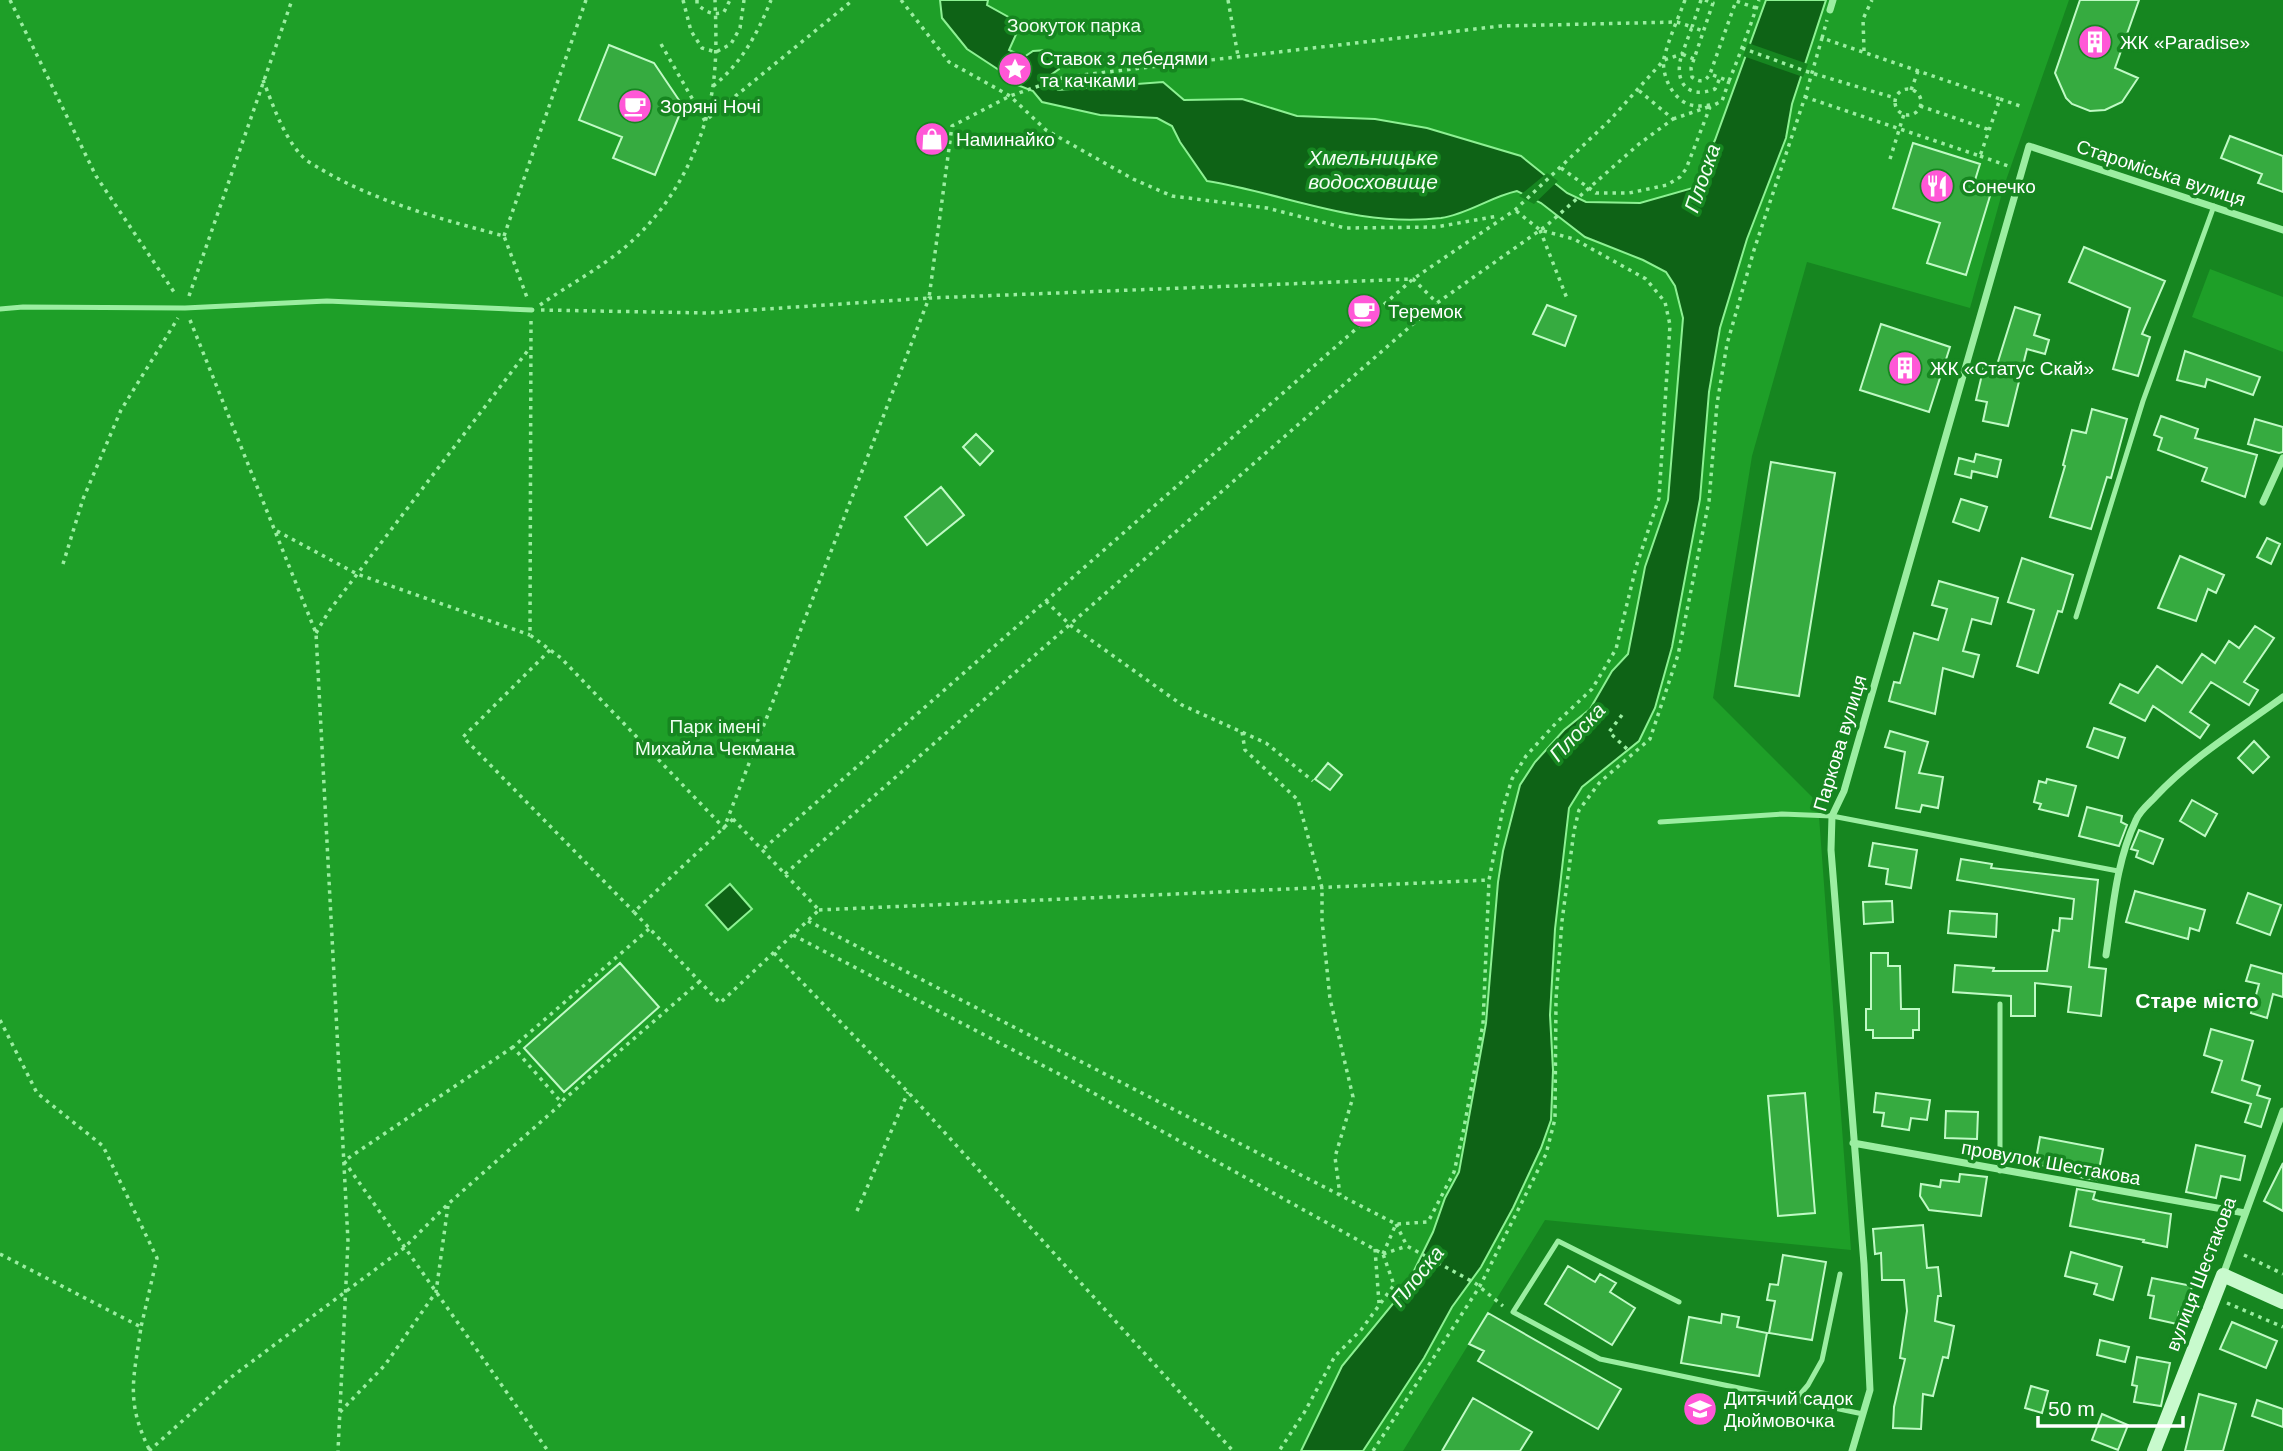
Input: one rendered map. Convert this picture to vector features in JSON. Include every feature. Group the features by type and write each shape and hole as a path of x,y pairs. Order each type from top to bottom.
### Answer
{"street":[{"path":"1830,10 1833,0"},
{"name":"Паркова вулиця","path":"1852,1451 1870,1390 1864,1264 1831,850 1832,816 1852,764 2029,146"},
{"name":"Староміська вулиця","path":"2029,146 2283,230"},
{"path":"2263,502 2283,458"},
{"path":"2106,954 2118,871 2137,816 2176,775 2221,739 2283,697"},
{"name":"вулиця Шестакова","path":"2154,1451 2283,1111"},
{"name":"провулок Шестакова","path":"1853,1143 2245,1213"},
{"path":"2223,1275 2283,1302"}],"lane":[{"path":"2076,617 2143,401 2214,206"},
{"path":"0,309 185,308 327,301 532,310"},
{"path":"1660,822 1782,814 1832,816 1929,837 2118,871"},
{"path":"2000,1004 2000,1171"},
{"path":"1679,1303 1558,1241 1513,1312 1600,1359 1863,1414"},
{"path":"1796,1399 1808,1385 1822,1360 1840,1274"}],"path":[{"path":"10,0 96,176 185,308 316,633 348,1241 338,1451"},
{"path":"63,564 82,499 121,410 185,308 292,0"},
{"path":"530,635 532,310 504,236 586,0"},
{"path":"683,0 691,31 702,48 716,52 731,44 740,28 744,0"},
{"path":"696,0 705,11 716,15 724,12 730,0"},
{"path":"532,310 624,248 675,191 705,121 713,86 716,52 715,0"},
{"path":"713,86 726,76 744,52 760,27 771,0"},
{"path":"705,121 853,0"},
{"path":"901,0 949,62 1010,96 1046,130 1133,179 1172,197 1267,208 1345,228 1436,227 1499,216"},
{"path":"1228,0 1238,57"},
{"path":"762,850 1413,279 1515,210 1561,168 1610,120 1664,60 1685,0"},
{"path":"1720,78 1715,89 1699,93 1685,86 1680,77 1679,61 1703,0 1714,2 1691,68 1692,78 1702,81 1710,74 1736,1 1747,2 1756,8"},
{"path":"1561,168 1596,193 1629,193 1667,185 1680,177 1686,169 1710,107 1722,101 1759,0"},
{"path":"1864,51 1863,19 1871,0"},
{"path":"723,828 929,298 952,126 1010,96 1065,77 1501,26 1677,22 1704,31"},
{"path":"1373,1451 1478,1285 1546,1154 1555,1119 1556,999 1562,920 1577,820 1580,810 1600,782 1650,739 1678,655 1709,501 1717,404 1727,344 1822,38 2020,106"},
{"path":"661,44 705,121"},
{"path":"1743,49 1895,98"},
{"path":"1664,60 1682,54 1694,59"},
{"path":"1664,60 1667,81 1681,100 1689,105 1713,105"},
{"path":"1911,90 1919,71"},
{"path":"1710,74 1730,81"},
{"path":"263,80 277,115 303,158 331,176 373,194 454,223 504,236"},
{"path":"1637,89 1673,118"},
{"path":"1902,90 1911,90 1920,98 1920,106 1915,113 1904,114 1896,108 1895,98 1902,90"},
{"path":"1805,97 2022,171"},
{"path":"1980,156 2000,99"},
{"path":"785,874 1437,303 1546,226 1639,144 1673,118 1722,101"},
{"path":"1920,106 1990,130"},
{"path":"1890,159 1904,114"},
{"path":"808,921 1396,1224 1428,1222 1454,1171 1464,1133 1483,1024 1489,880 1503,808 1512,779 1526,756 1592,689 1616,649 1636,567 1659,498 1670,325 1665,302 1646,279 1574,239 1540,230 1515,210"},
{"path":"1540,230 1568,301"},
{"path":"532,310 707,313 929,298 1413,279 1437,303"},
{"path":"316,633 329,611 530,348"},
{"path":"275,530 357,574 530,635 561,658 723,828"},
{"path":"1046,601 1070,625 1182,705 1266,743 1313,780"},
{"path":"550,650 463,737 720,1003 819,910 1489,880"},
{"path":"1622,715 1609,732 1627,750"},
{"path":"1242,732 1245,750 1298,800 1322,888 1322,920 1330,999 1353,1097 1335,1157 1340,1195"},
{"path":"634,912 733,819 819,910"},
{"path":"344,1161 513,1047 649,929"},
{"path":"793,935 1061,1076 1383,1254 1394,1285 1361,1330 1335,1356 1304,1413 1279,1451"},
{"path":"774,953 908,1092 1233,1451"},
{"path":"513,1047 561,1102 699,982"},
{"path":"0,1020 37,1093 103,1146 157,1258 141,1327 132,1397 138,1426 149,1451 230,1378 404,1248 448,1204 561,1104"},
{"path":"857,1211 908,1092"},
{"path":"344,1161 548,1451"},
{"path":"340,1412 385,1365 436,1292 448,1204"},
{"path":"1396,1224 1407,1246 1478,1285 1495,1301 1513,1312"},
{"path":"1383,1254 1396,1224"},
{"path":"1383,1254 1407,1246"},
{"path":"1375,1249 1379,1305"},
{"path":"2232,1250 2283,1273"},
{"path":"0,1254 141,1327"},
{"path":"2213,1298 2283,1327"}],"green space":[{"name":"Парк імені Михайла Чекмана","path":"0,0 940,0 943,18 1015,84 1033,91 1042,102 1100,115 1157,118 1172,126 1197,165 1231,185 1283,197 1307,206 1379,220 1412,221 1464,212 1490,199 1517,191 1541,203 1585,237 1666,272 1675,286 1683,318 1668,500 1645,567 1628,654 1612,671 1590,709 1564,730 1535,762 1520,785 1498,882 1486,1023 1459,1172 1405,1289 1342,1366 1301,1451 0,1451"},
{"name":"Зоокуток парка","path":"988,0 1766,0 1715,140 1693,188 1640,203 1586,202 1567,193 1521,156 1427,128 1375,119 1297,116 1242,99 1184,100 1163,82 1058,90 1047,77 1033,51 1024,57 1008,50 1012,19 987,5"},
{"path":"1826,0 2069,0 2004,186 1970,308 1807,262 1752,456 1713,698 1818,803 1851,1250 1545,1220 1403,1451 1363,1451 1424,1358 1452,1307 1481,1267 1513,1208 1551,1120 1553,1070 1550,1015 1555,929 1569,808 1582,787 1639,741 1655,708 1672,647 1700,499 1709,391 1720,328 1747,239 1786,138 1792,104"},
{"path":"2210,269 2283,297 2283,352 2192,317"}],"water":[{"name":"Хмельницьке водосховище","path":"940,0 988,0 987,5 1012,19 1018,30 1009,50 1024,57 1033,51 1047,50 1055,56 1059,69 1048,77 1058,90 1163,82 1184,100 1242,99 1297,116 1375,119 1427,128 1521,156 1567,193 1586,202 1640,203 1693,188 1715,140 1766,0 1826,0 1792,104 1786,138 1747,239 1720,328 1709,392 1700,499 1672,647 1655,708 1639,741 1582,787 1569,808 1555,929 1550,1015 1553,1070 1551,1120 1513,1208 1481,1267 1452,1307 1424,1358 1363,1451 1301,1451 1342,1366 1405,1289 1459,1172 1486,1023 1498,882 1520,785 1535,762 1564,730 1590,709 1612,671 1628,654 1645,567 1668,500 1683,318 1675,286 1666,272 1585,237 1541,203 1517,191 1451,216 1410,220 1351,214 1207,181 1172,126 1157,118 1100,115 1042,102 1033,91 1015,84 1005,74 967,49 942,18"},
{"path":"730,884 752,909 728,930 706,905"}],"pier":[{"path":"1748,43 1808,64 1803,77 1743,56"},
{"path":"1547,173 1558,181 1534,204 1519,196"}],"building":[{"name":"ЖК «Paradise»","path":"2080,0 2139,0 2115,68 2138,78 2122,102 2105,110 2090,111 2072,104 2066,98 2055,73"},
{"path":"609,45 654,63 683,106 655,175 613,158 622,137 579,120"},
{"path":"2230,136 2283,156 2283,192 2258,183 2262,174 2221,158"},
{"path":"1913,143 1980,164 1972,190 1990,196 1966,275 1927,263 1940,223 1893,208"},
{"path":"2084,247 2165,281 2142,334 2150,337 2138,376 2113,369 2130,308 2069,282"},
{"path":"1547,305 1576,316 1565,346 1533,334"},
{"path":"2015,307 2040,315 2034,335 2049,340 2045,354 2027,349 2008,426 1983,421 1987,402 1976,400 1984,366 1996,368"},
{"name":"ЖК «Статус Скай»","path":"1881,324 1950,347 1929,412 1860,390"},
{"path":"2185,351 2260,377 2253,395 2207,379 2205,387 2177,380"},
{"path":"2092,409 2127,419 2111,478 2107,477 2091,529 2050,517 2072,430 2086,433"},
{"path":"2161,416 2198,429 2195,438 2257,455 2245,497 2202,481 2207,468 2158,450 2162,438 2154,435"},
{"path":"2255,419 2283,427 2283,452 2248,444"},
{"path":"976,434 993,451 980,465 963,447"},
{"path":"1976,454 2001,460 1997,477 1972,471 1971,478 1955,474 1959,458 1974,462"},
{"path":"1771,462 1835,473 1799,696 1735,686"},
{"path":"941,487 964,515 927,545 905,517"},
{"path":"1961,499 1987,507 1979,531 1953,522"},
{"path":"2267,538 2280,544 2271,564 2257,557"},
{"path":"2180,556 2224,575 2216,593 2208,589 2196,621 2158,608"},
{"path":"2022,558 2073,575 2038,673 2017,666 2034,610 2008,602"},
{"path":"1939,581 1998,598 1991,624 1972,619 1963,651 1979,655 1973,677 1943,668 1935,714 1889,701 1894,682 1900,683 1914,633 1938,640 1947,609 1932,605"},
{"path":"2255,626 2274,638 2244,682 2258,690 2249,705 2211,682 2190,712 2209,725 2200,738 2153,706 2145,721 2110,703 2120,684 2138,693 2157,666 2182,683 2202,654 2215,663 2229,641 2239,648"},
{"path":"2094,728 2125,738 2118,758 2087,747"},
{"path":"1890,731 1928,742 1919,773 1943,777 1938,808 1922,805 1920,812 1896,808 1905,752 1885,747"},
{"path":"2254,741 2269,757 2253,773 2238,758"},
{"path":"1328,763 1342,775 1330,790 1315,779"},
{"path":"2047,779 2076,786 2068,816 2039,809 2041,804 2034,802 2039,781 2046,783"},
{"path":"2192,800 2217,814 2205,836 2180,821"},
{"path":"2087,807 2122,816 2121,822 2127,825 2119,846 2079,836"},
{"path":"2139,830 2163,839 2153,864 2136,857 2138,851 2131,849"},
{"path":"1873,843 1917,850 1911,888 1886,884 1888,869 1869,866"},
{"path":"1961,859 1992,864 1991,868 2098,880 2089,967 2106,969 2101,1016 2068,1012 2071,987 2035,983 2035,1016 2011,1016 2011,996 1953,992 1955,965 1994,968 1993,971 2047,971 2053,930 2059,931 2060,918 2072,919 2074,899 1957,880"},
{"path":"2135,891 2205,910 2199,931 2190,928 2188,939 2126,922"},
{"path":"2248,893 2281,905 2270,935 2237,923"},
{"path":"1892,901 1893,922 1864,924 1863,902"},
{"path":"1950,911 1997,914 1996,937 1948,933"},
{"path":"1871,953 1888,953 1888,966 1900,966 1901,1009 1919,1009 1919,1030 1913,1030 1913,1038 1873,1038 1873,1030 1866,1030 1866,1009 1871,1009"},
{"path":"620,963 659,1007 564,1092 524,1048"},
{"path":"2251,965 2283,974 2283,997 2273,994 2267,1018 2251,1013 2259,984 2246,981"},
{"path":"2211,1029 2253,1041 2242,1080 2260,1086 2257,1095 2270,1099 2261,1127 2245,1122 2251,1104 2212,1092 2222,1061 2204,1055"},
{"path":"1805,1093 1815,1213 1778,1216 1768,1096"},
{"path":"1876,1093 1930,1100 1927,1120 1911,1118 1909,1130 1882,1126 1884,1113 1874,1112"},
{"path":"1946,1111 1978,1112 1977,1139 1945,1138"},
{"path":"2040,1137 2103,1149 2097,1180 2079,1177 2080,1173 2035,1165"},
{"path":"2196,1145 2245,1156 2240,1180 2221,1176 2216,1198 2186,1192"},
{"path":"2283,1163 2283,1211 2264,1201"},
{"path":"1960,1174 1987,1177 1981,1216 1929,1210 1920,1196 1921,1184 1940,1187 1941,1180 1959,1182"},
{"path":"2077,1189 2095,1192 2093,1199 2099,1201 2171,1214 2167,1247 2070,1226"},
{"path":"1923,1225 1927,1268 1938,1267 1941,1296 1938,1296 1935,1321 1954,1326 1948,1358 1943,1357 1933,1396 1923,1394 1921,1429 1893,1428 1894,1407 1905,1359 1900,1358 1907,1311 1904,1280 1882,1280 1881,1253 1875,1254 1873,1229"},
{"path":"2071,1252 2122,1267 2113,1300 2094,1294 2097,1284 2065,1276"},
{"path":"1783,1255 1826,1262 1812,1340 1769,1333 1775,1301 1767,1300 1770,1284 1778,1285"},
{"path":"1568,1266 1595,1282 1600,1274 1616,1283 1610,1292 1635,1308 1612,1345 1545,1304"},
{"path":"2152,1278 2192,1286 2186,1313 2179,1312 2177,1324 2150,1318 2154,1296 2148,1295"},
{"path":"1488,1313 1621,1389 1598,1429 1478,1361 1484,1351 1469,1344"},
{"path":"1722,1314 1739,1317 1737,1327 1767,1333 1759,1376 1681,1363 1689,1317 1721,1323"},
{"path":"2232,1322 2277,1341 2266,1368 2220,1349"},
{"path":"2100,1340 2129,1347 2125,1362 2097,1355"},
{"path":"2137,1357 2170,1363 2161,1406 2134,1402 2137,1386 2132,1385"},
{"path":"2031,1386 2048,1391 2042,1413 2025,1408"},
{"path":"2199,1394 2236,1404 2223,1451 2185,1451"},
{"path":"1473,1398 1532,1432 1520,1451 1442,1451"},
{"path":"2257,1400 2283,1409 2283,1427 2252,1416"},
{"path":"2102,1414 2128,1425 2118,1450 2092,1440"}],"place":[{"name":"ЖК «Paradise»","path":"2095,42"},
{"name":"Ставок з лебедями та качками","path":"1015,69"},
{"name":"Зоряні Ночі","path":"635,106"},
{"name":"Наминайко","path":"932,139"},
{"name":"Cонечко","path":"1937,186"},
{"name":"Теремок","path":"1364,311"},
{"name":"ЖК «Статус Скай»","path":"1905,368"},
{"name":"Дитячий садок Дюймовочка","path":"1700,1409"}],"district":[{"name":"Старе місто","path":"2197,1000"}],"water label":[{"name":"Плоска","path":"1702,178"},
{"name":"Плоска","path":"1577,732"},
{"name":"Плоска","path":"1417,1276"}]}
